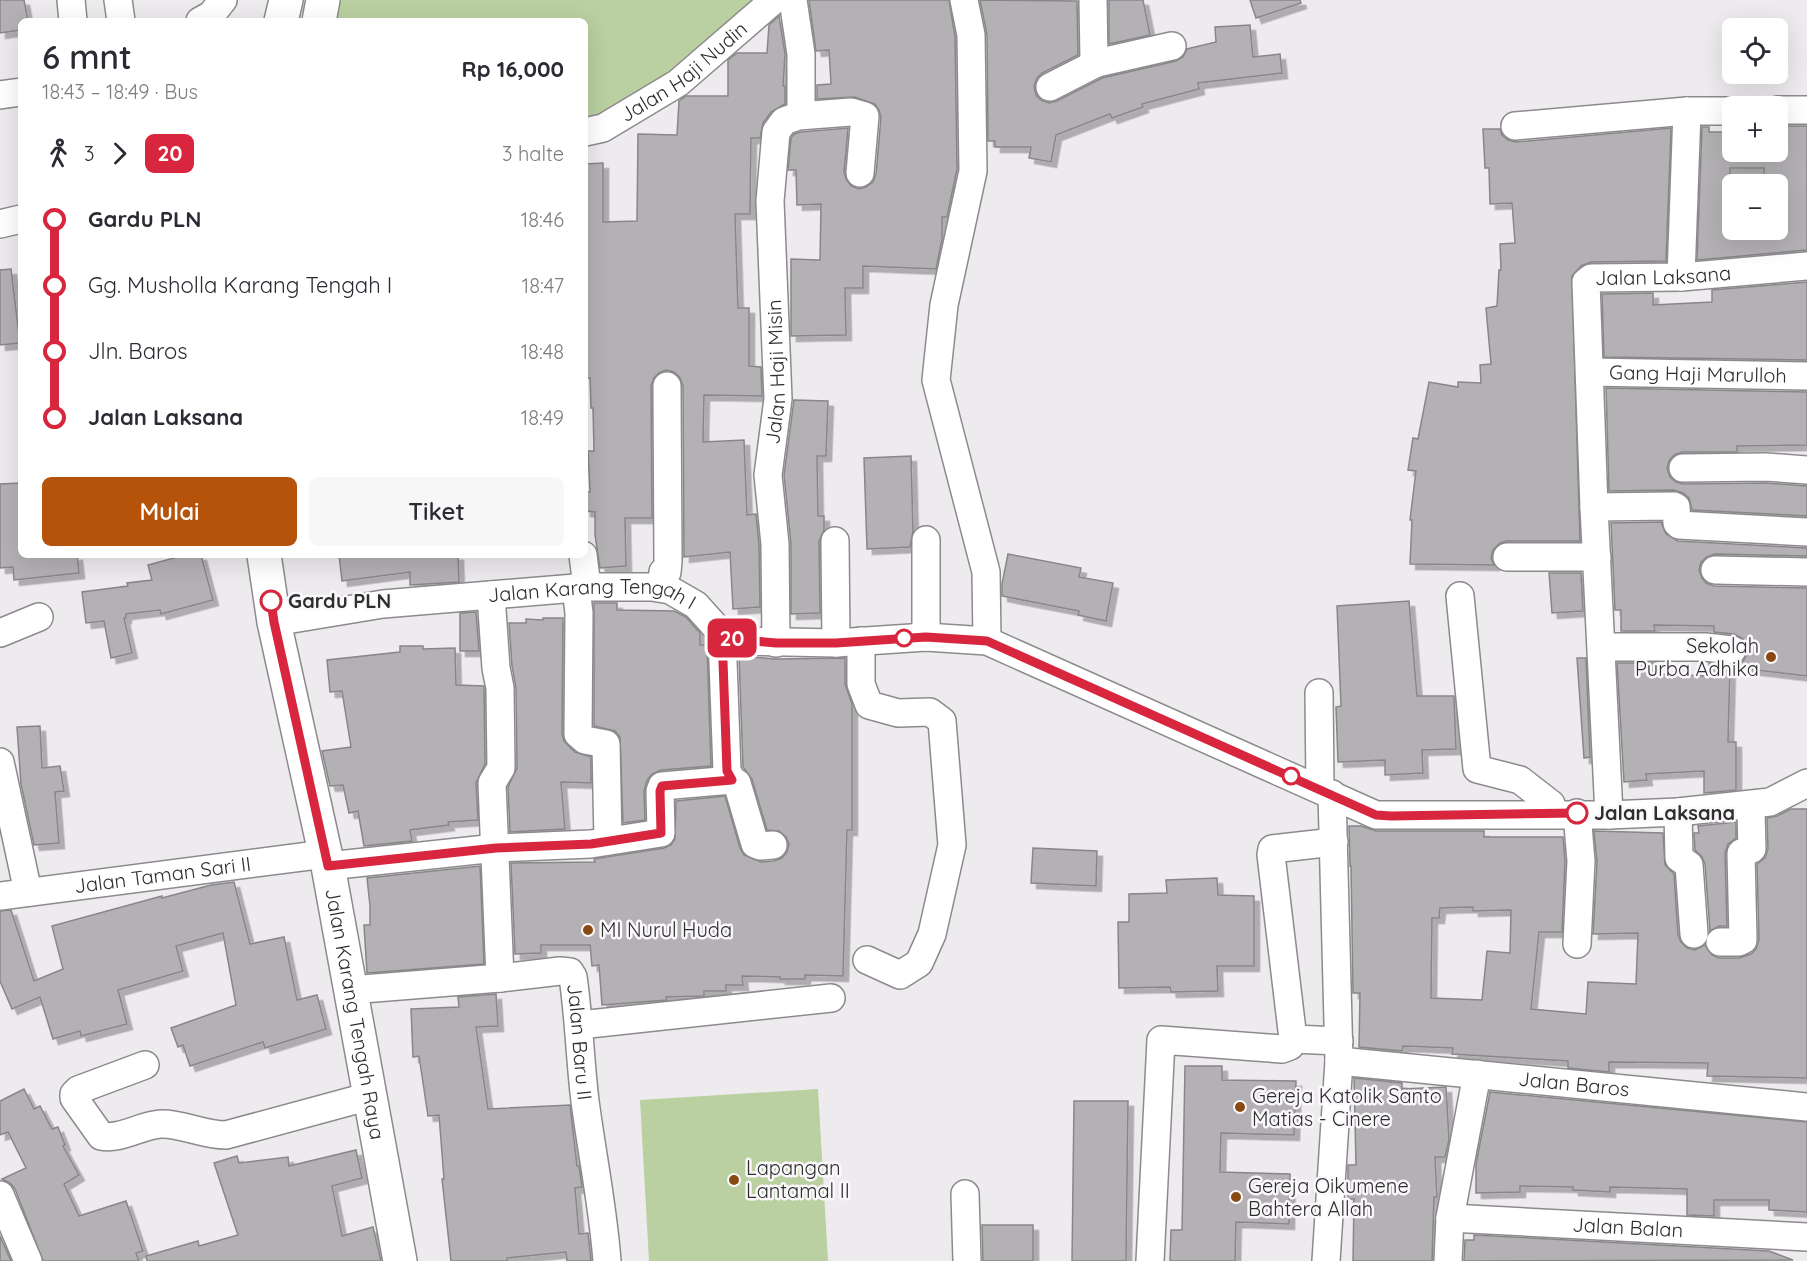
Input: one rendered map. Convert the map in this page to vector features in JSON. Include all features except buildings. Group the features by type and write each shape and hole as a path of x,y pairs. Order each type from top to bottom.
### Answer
{"main road":[{"path":"282,18 286,0"},
{"path":"320,18 323,0"},
{"name":"Jalan Karang Tengah Raya","path":"264,558 274,622 326,860 400,1261"}],"street":[{"path":"71,0 73,18"},
{"path":"118,0 121,18"},
{"path":"206,18 211,15 223,0"},
{"name":"Jalan Haji Nudin","path":"588,131 603,128 678,83 774,0"},
{"path":"793,0 801,54 801,111 798,116"},
{"path":"964,0 971,35 974,171 944,305 936,380 986,572 987,641"},
{"path":"1093,0 1094,60 1097,63"},
{"path":"1050,87 1097,63 1172,45"},
{"path":"0,95 18,92"},
{"path":"1788,110 1807,110"},
{"path":"1515,126 1686,111 1722,111"},
{"path":"1681,277 1686,111"},
{"path":"798,116 851,112 864,116 860,172"},
{"name":"Jalan Haji Misin","path":"776,643 775,544 768,475 778,399 770,201 776,132 784,121 798,116"},
{"path":"0,224 18,220"},
{"name":"Jalan Laksana","path":"1609,814 1586,282 1591,278 1681,277 1807,266"},
{"name":"Gang Haji Marulloh","path":"1590,372 1807,376"},
{"path":"661,587 663,572 667,572 668,561 668,386"},
{"path":"1683,468 1766,467 1807,470"},
{"path":"1594,507 1674,506 1679,525 1807,532"},
{"path":"926,540 926,637"},
{"path":"835,541 848,642 869,705 898,712 930,712 942,721 952,845 932,934 919,963 900,975 867,960"},
{"path":"1507,557 1597,557"},
{"path":"583,558 579,613 578,734 585,740 606,744 608,841"},
{"path":"1715,570 1807,572"},
{"name":"Jalan Karang Tengah I","path":"274,622 383,604 581,587 661,587 696,605 722,634"},
{"path":"491,595 496,668 500,688 501,768 492,783 500,978"},
{"path":"1460,596 1477,769 1520,780 1565,814 1581,861 1577,944"},
{"path":"0,633 39,616"},
{"path":"773,846 755,844 737,783 732,780 727,771 722,634 744,640 776,643 848,642 926,637 987,641 1376,815 1678,812 1755,805 1783,797 1807,783"},
{"path":"1602,648 1732,650"},
{"path":"1319,693 1326,791 1334,842 1339,1051 1326,1261"},
{"path":"0,762 28,892"},
{"name":"Jalan Taman Sari II","path":"0,896 326,860 608,841 661,833 660,791 662,786 732,780"},
{"path":"1720,942 1743,940 1741,853 1752,849 1751,811 1755,805"},
{"path":"1678,812 1679,858 1689,865 1694,934"},
{"path":"1150,1261 1161,1040 1282,1049 1290,1046 1293,1039 1272,849 1334,842"},
{"name":"Jalan Baru II","path":"350,990 560,971 570,972 573,977 580,1025 585,1101 604,1225 607,1261"},
{"path":"580,1025 831,998"},
{"name":"Jalan Baros","path":"1293,1039 1339,1051 1477,1074 1807,1107"},
{"path":"144,1065 78,1090 74,1094 74,1098 101,1136 113,1136 160,1124 210,1135 226,1135 370,1096"},
{"path":"1448,1261 1450,1218 1477,1074"},
{"path":"965,1194 967,1261"},
{"path":"0,1196 28,1261"},
{"name":"Jalan Balan","path":"1450,1218 1807,1237"}],"green space":[{"path":"340,0 758,0 672,72 600,116 588,119 588,18 337,18"},
{"name":"Lapangan Lantamal II","path":"818,1089 828,1261 649,1261 640,1100"}],"bus line":[{"name":"20","path":"271,601 328,866 496,848 591,844 661,833 660,788 662,786 732,780 727,771 722,634 732,638 776,643 836,643 926,637 987,641 1376,815 1577,813"}],"place":[{"name":"Gardu PLN","path":"271,601"},
{"name":"Sekolah Purba Adhika","path":"1771,657"},
{"name":"Jalan Laksana","path":"1577,813"},
{"name":"MI Nurul Huda","path":"588,930"},
{"name":"Gereja Katolik Santo Matias - Cinere","path":"1240,1107"},
{"name":"Lapangan Lantamal II","path":"734,1180"},
{"name":"Gereja Oikumene Bahtera Allah","path":"1236,1197"}]}
